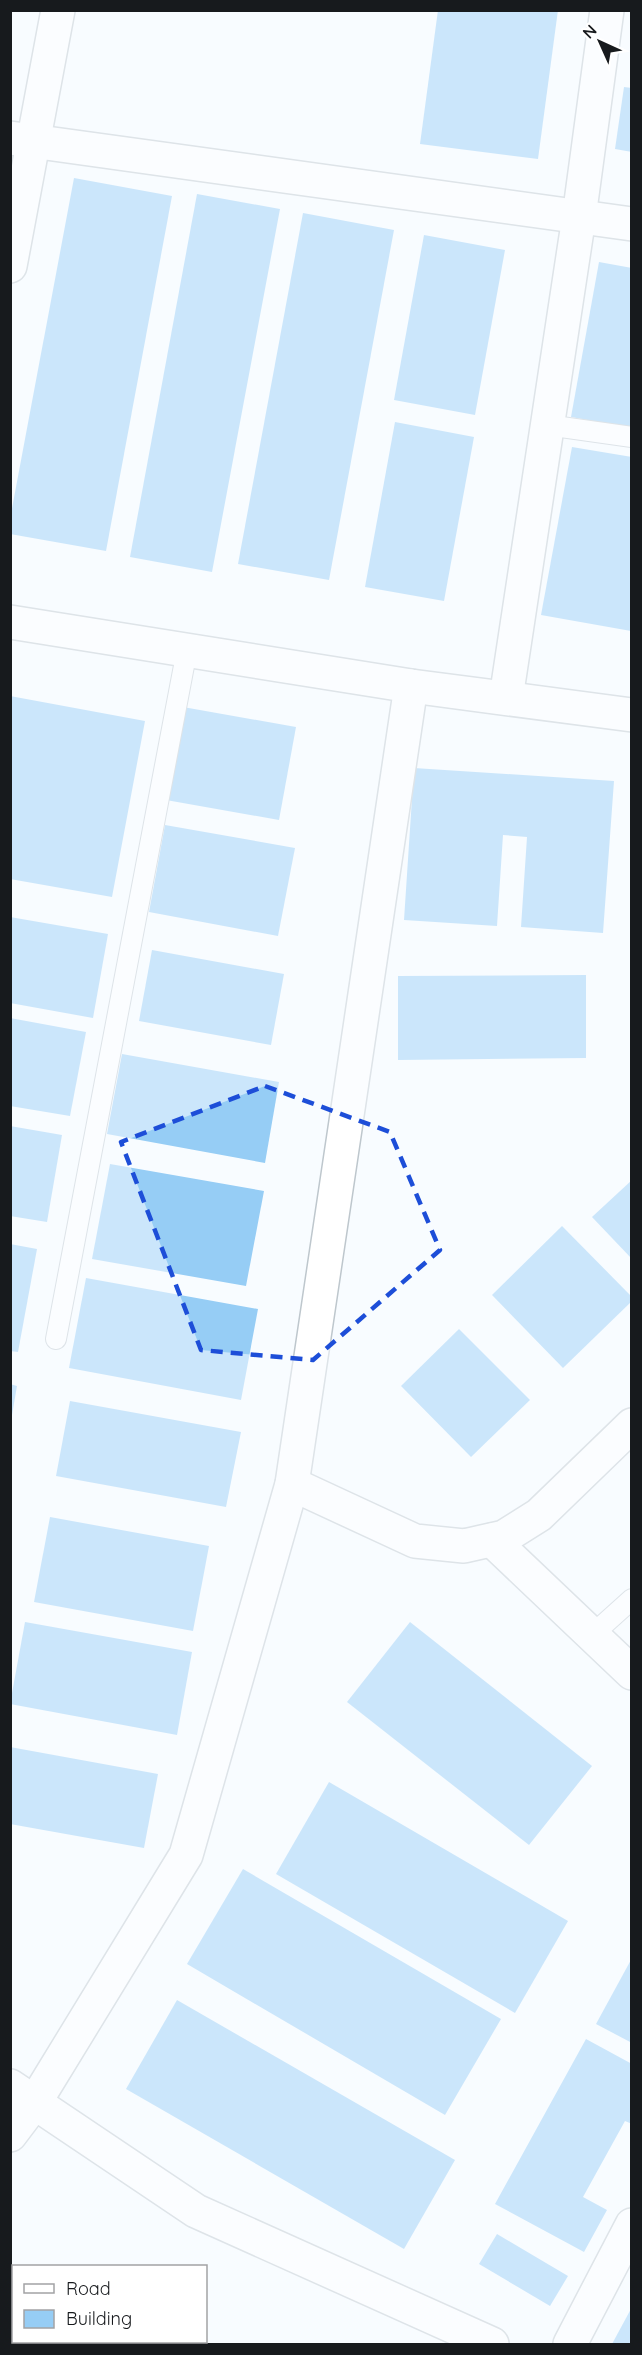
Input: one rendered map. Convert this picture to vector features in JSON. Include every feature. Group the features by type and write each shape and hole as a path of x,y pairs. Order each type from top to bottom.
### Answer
{"street":[{"path":"10,266 22,140 58,10"},
{"path":"506,698 579,217 607,10"},
{"path":"22,140 632,224"},
{"path":"10,622 411,686 632,715"},
{"path":"10,2135 23,2094 186,1855 292,1484 411,686"},
{"path":"292,1484 416,1541 464,1546 504,1537 539,1515 632,1425"},
{"path":"492,1540 632,1673"},
{"path":"23,2094 196,2211 492,2344"},
{"path":"570,2344 632,2225"}],"lane":[{"path":"547,425 632,437"},
{"path":"56,1339 187,650"},
{"path":"592,1635 632,1599"}],"highlighted area":[{"path":"265,1086 390,1132 440,1250 313,1360 201,1350 121,1142"}],"building":[{"path":"438,10 558,10 538,159 420,144"},
{"path":"624,87 632,88 632,152 615,149"},
{"path":"74,178 172,196 106,551 10,534 10,519"},
{"path":"197,194 280,209 212,572 130,557"},
{"path":"303,213 394,230 329,580 238,564"},
{"path":"424,235 505,250 475,415 394,400"},
{"path":"599,262 632,268 632,428 571,417"},
{"path":"395,422 474,437 444,601 365,587"},
{"path":"572,447 632,457 631,631 541,615"},
{"path":"10,696 145,721 112,897 10,879"},
{"path":"183,707 296,727 279,820 166,800"},
{"path":"414,768 614,781 603,933 521,927 527,837 503,835 497,926 404,920"},
{"path":"165,825 295,848 278,936 149,912"},
{"path":"10,917 108,934 93,1018 10,1003"},
{"path":"152,950 284,974 271,1045 139,1021"},
{"path":"586,975 586,1058 398,1060 398,976"},
{"path":"10,1018 86,1032 70,1116 10,1106"},
{"path":"122,1054 279,1082 265,1163 107,1134"},
{"path":"10,1126 62,1135 47,1222 10,1216"},
{"path":"110,1164 264,1191 246,1286 92,1259"},
{"path":"632,1180 632,1259 592,1217"},
{"path":"562,1226 632,1297 632,1301 563,1368 492,1295"},
{"path":"10,1244 37,1249 18,1352 10,1351"},
{"path":"86,1278 258,1309 241,1400 69,1368"},
{"path":"459,1329 530,1400 471,1457 401,1386"},
{"path":"10,1384 17,1386 12,1415 10,1415"},
{"path":"70,1401 241,1432 226,1507 56,1476"},
{"path":"50,1517 209,1546 193,1631 34,1602"},
{"path":"25,1622 192,1652 177,1735 10,1704"},
{"path":"410,1622 592,1766 529,1845 347,1702"},
{"path":"10,1747 158,1774 144,1848 10,1824"},
{"path":"329,1782 568,1921 515,2013 276,1874"},
{"path":"243,1869 501,2019 445,2115 187,1964"},
{"path":"632,1958 632,2043 596,2024"},
{"path":"177,2000 455,2160 404,2249 126,2089"},
{"path":"586,2039 632,2064 632,2124 625,2121 583,2197 607,2210 584,2252 495,2204"},
{"path":"497,2234 568,2276 550,2306 479,2264"},
{"path":"632,2307 632,2344 612,2344"}]}
